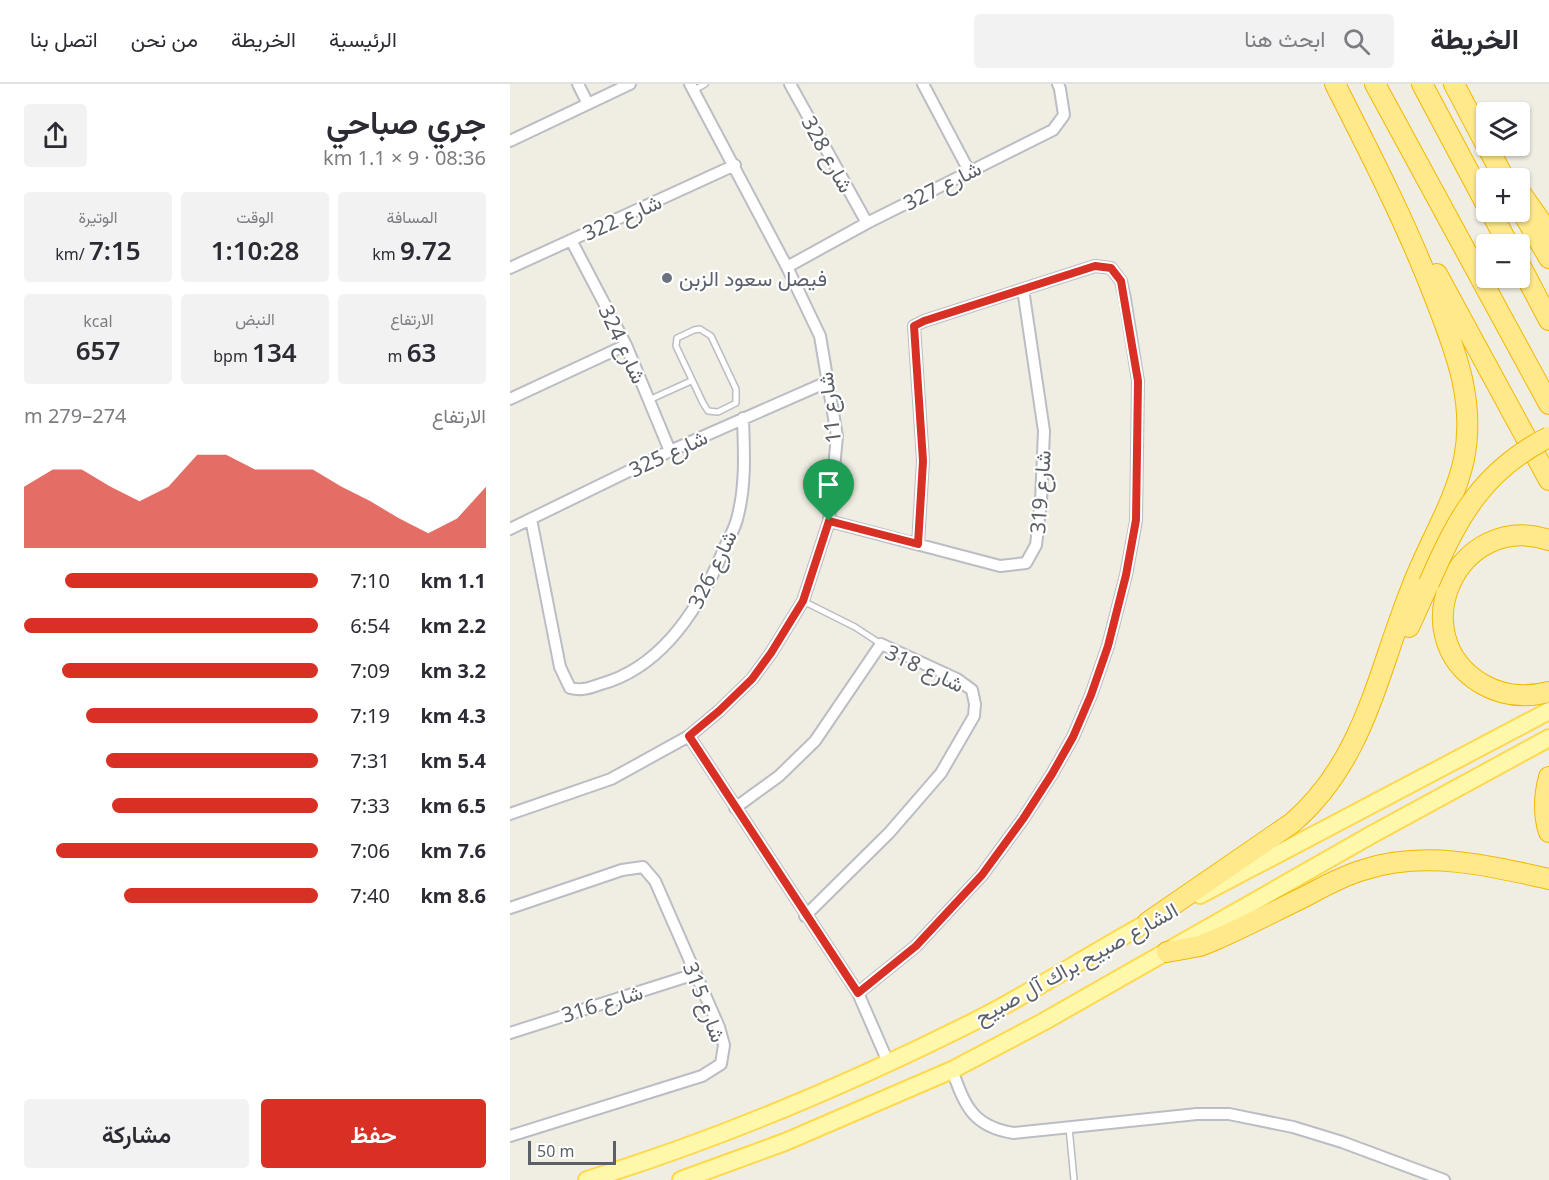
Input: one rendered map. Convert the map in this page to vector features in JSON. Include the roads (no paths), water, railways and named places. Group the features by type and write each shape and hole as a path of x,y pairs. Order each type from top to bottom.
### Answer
{"highway":[{"path":"1335,84 1399,210 1435,270 1549,480"},
{"path":"1375,84 1549,404"},
{"path":"1422,84 1476,185"},
{"path":"1454,84 1476,125"},
{"path":"1530,206 1549,233"},
{"path":"1374,696 1407,597 1453,498 1467,435 1465,391 1455,349 1399,210"},
{"path":"1528,222 1549,258"},
{"path":"1530,284 1549,320"},
{"path":"1148,922 1292,823 1322,794 1346,758 1374,696 1408,630 1451,534 1464,512 1479,490 1497,471 1523,451 1549,437"},
{"path":"1549,540 1515,536 1484,544 1472,553 1453,575 1445,594 1442,613 1447,640 1457,661 1474,679 1501,693 1517,695 1549,692"},
{"path":"1549,777 1544,802 1549,832"},
{"path":"1167,952 1200,946 1336,880 1390,863 1418,860 1447,861 1481,865 1549,879"},
{"path":"1447,861 1549,890"}],"main road":[{"name":"الشارع صبيح براك آل صبيح","path":"587,1180 717,1136 807,1100 981,1018 1148,922 1549,711"},
{"name":"الشارع صبيح براك آل صبيح","path":"681,1180 785,1142 952,1070 1043,1022 1371,835 1549,738"}],"street":[{"path":"578,84 588,104"},
{"path":"510,141 630,84"},
{"name":"شارع 328","path":"790,84 867,224"},
{"path":"923,84 969,171"},
{"name":"شارع 327","path":"787,267 969,171 1053,130 1064,115 1058,84"},
{"name":"شارع 11","path":"510,814 611,779 689,736 719,711 752,679 803,601 829,521 837,436 820,336 735,165 692,87"},
{"name":"شارع 322","path":"510,268 735,165"},
{"name":"شارع 324","path":"572,240 626,345 670,451"},
{"path":"858,993 916,946 982,875 1052,774 1073,737 1091,695 1108,646 1126,575 1136,520 1138,381 1121,281 1111,268 1095,266 914,326 923,461 918,544"},
{"name":"شارع 319","path":"829,521 1000,566 1026,563 1036,545 1041,501 1044,431 1037,369 1023,289"},
{"path":"510,399 626,345"},
{"name":"شارع 325","path":"510,529 670,451 827,382"},
{"name":"شارع 326","path":"531,519 560,667 566,681 570,688 580,691 617,680 653,656 688,618 705,591 738,516 744,473 743,418"},
{"name":"شارع 318","path":"735,808 780,776 815,741 881,644 957,679 972,690 975,704 974,716 941,772 889,833 806,916"},
{"path":"689,736 858,993 888,1062"},
{"name":"شارع 315","path":"510,908 622,870 643,867 656,881 719,1027 724,1045 721,1064 702,1076 510,1136"},
{"name":"شارع 316","path":"510,1033 695,974"},
{"path":"952,1070 969,1110 989,1127 1014,1133 1197,1114 1229,1114 1313,1132 1444,1180"}],"lane":[{"path":"692,87 705,84"},
{"path":"700,329 711,336 736,389 736,403 718,412 708,411 692,381 676,342 681,335 700,329"},
{"path":"649,400 692,381"},
{"path":"803,601 855,627 881,644"},
{"path":"1069,1127 1074,1180"}],"place":[{"name":"فيصل سعود الزبن","path":"667,278"}]}
